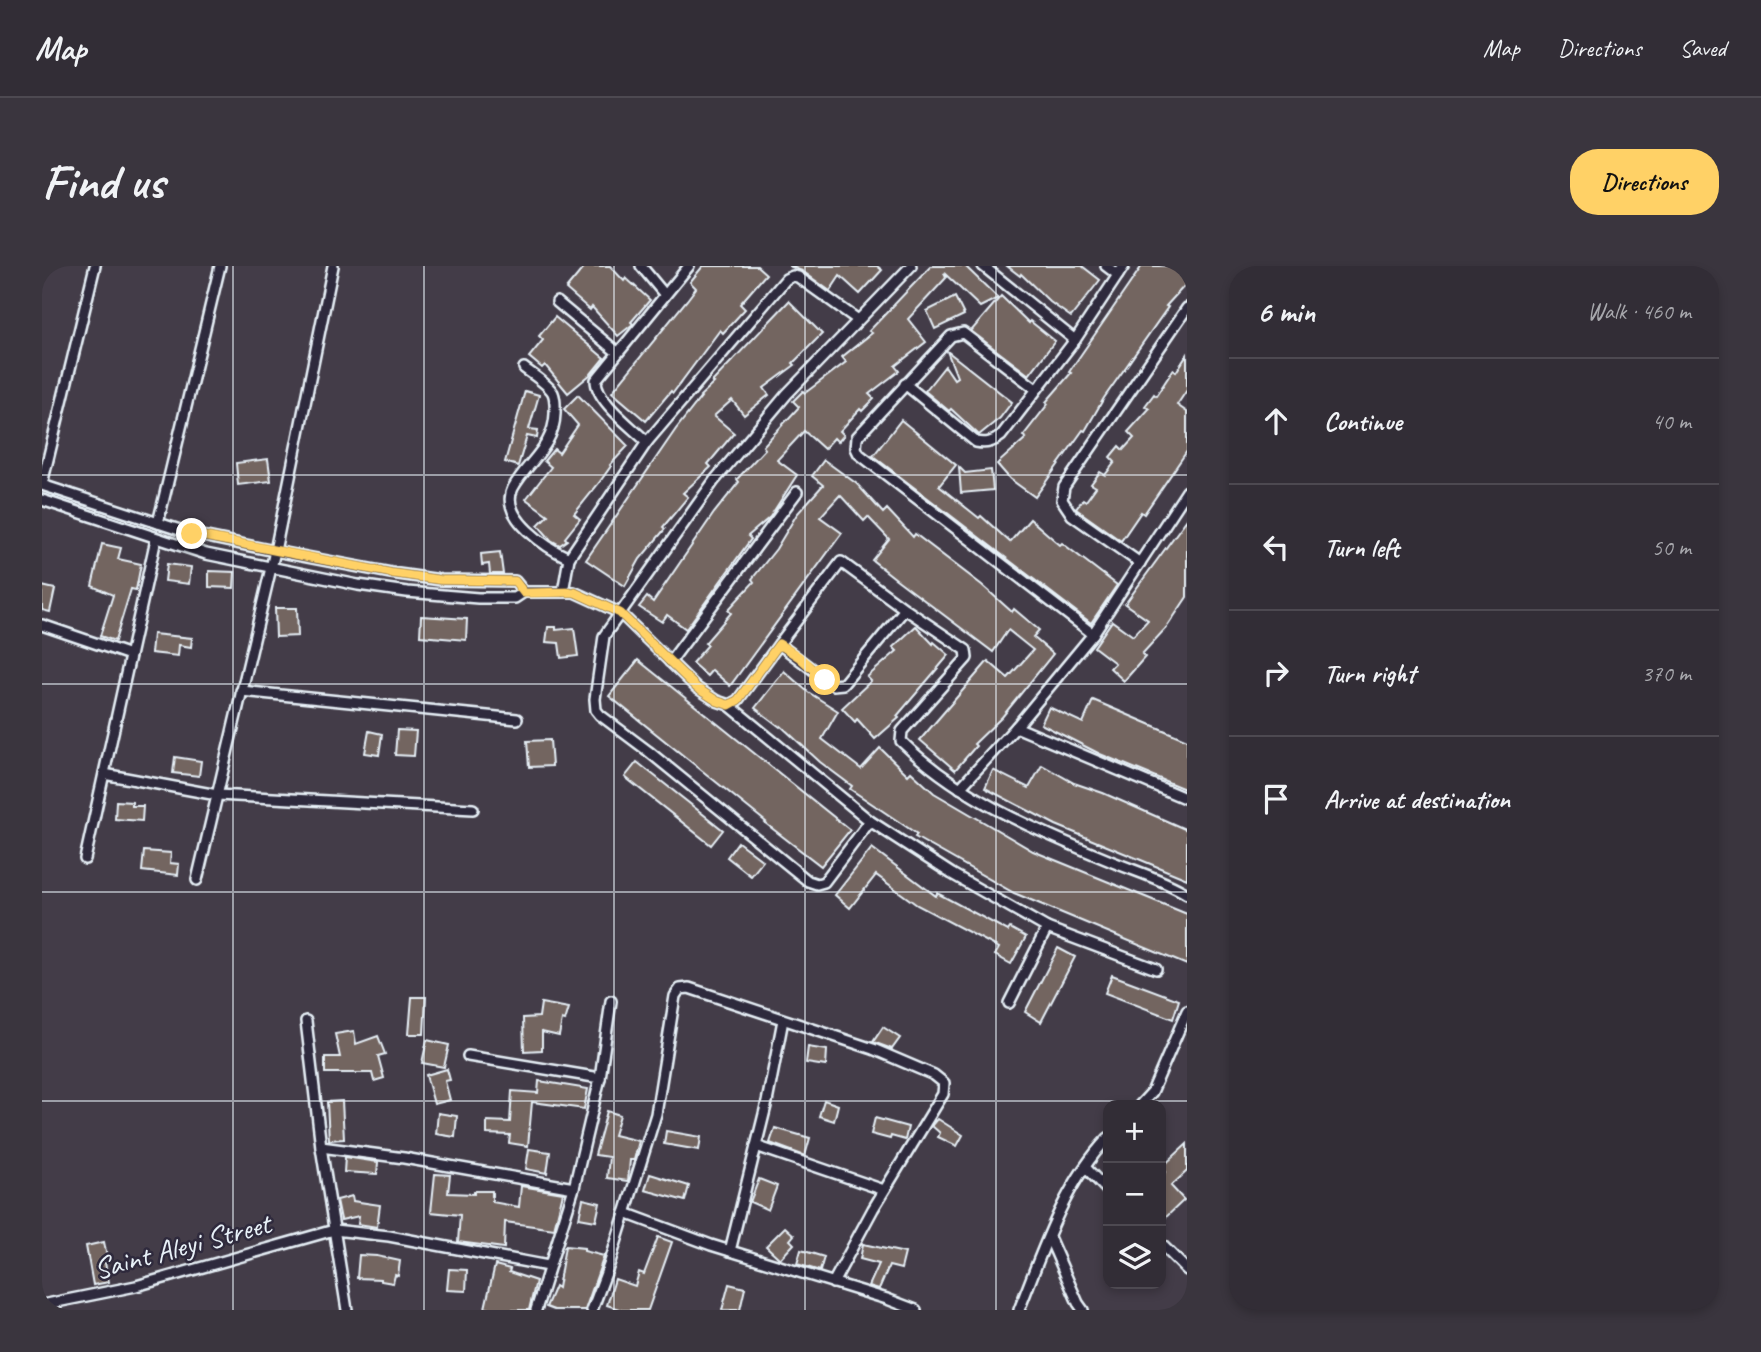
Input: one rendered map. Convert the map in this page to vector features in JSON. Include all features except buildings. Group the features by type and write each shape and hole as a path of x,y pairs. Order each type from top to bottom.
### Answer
{"street":[{"path":"95,266 42,484 192,534 391,573 441,580 515,581 524,593"},
{"path":"158,523 220,266"},
{"path":"197,880 275,551 333,266"},
{"path":"641,266 665,295"},
{"path":"647,442 602,398 596,389 596,380 689,266"},
{"path":"870,821 824,882 817,884 808,881 648,751 600,716 596,710 595,699 604,636 714,481 787,394 911,266"},
{"path":"983,266 1075,340"},
{"path":"1106,266 1118,275"},
{"path":"905,384 976,442 985,444 1002,436 1075,340 1124,266"},
{"path":"563,592 569,558 647,442 786,279 798,277 858,320"},
{"path":"557,302 618,352"},
{"path":"1140,563 1072,515 1062,500 1064,487 1187,308"},
{"path":"1036,389 963,333 951,336 857,437 855,443 859,454 1093,634"},
{"path":"524,369 552,391 555,423 552,438 512,490 511,503 527,530 549,549 569,558"},
{"path":"960,788 1016,727 1093,634 1187,491"},
{"path":"670,662 797,492"},
{"path":"42,500 206,554 387,589 478,598 514,598 524,593 574,592 620,613 697,688 729,705 870,821 952,874 1047,928 1156,969"},
{"path":"95,518 100,505"},
{"path":"85,859 156,539"},
{"path":"729,705 738,700 841,562 968,654 902,731 901,741 960,788 1028,827 1187,894"},
{"path":"387,589 391,573"},
{"path":"779,644 833,685 843,684 905,609"},
{"path":"42,625 131,655"},
{"path":"241,691 517,719"},
{"path":"1016,727 1187,799"},
{"path":"104,774 217,794 473,809"},
{"path":"1009,1003 1047,928"},
{"path":"592,1310 656,1114 664,1054 676,996 680,989 689,988 873,1049 934,1075 944,1083 943,1094 884,1190 833,1283"},
{"path":"538,1309 548,1266 574,1188 600,1078 611,1001"},
{"path":"1145,1100 1152,1093 1187,1011"},
{"path":"730,1251 783,1020"},
{"path":"306,1021 321,1147 346,1310"},
{"path":"468,1056 600,1078"},
{"path":"1019,1310 1066,1200 1103,1143"},
{"path":"756,1146 884,1190"},
{"path":"321,1147 404,1158 574,1188"},
{"path":"1086,1168 1103,1186"},
{"path":"625,1213 730,1251 916,1310"},
{"path":"334,1230 388,1236 548,1266"},
{"name":"Saint Aleyi Street","path":"42,1305 136,1286 334,1230"},
{"path":"1049,1237 1083,1310"},
{"path":"1166,1249 1187,1270"}],"route":[{"path":"192,534 391,573 441,580 515,581 524,593 574,592 620,613 697,688 729,705 738,700 779,644 825,680"}]}
